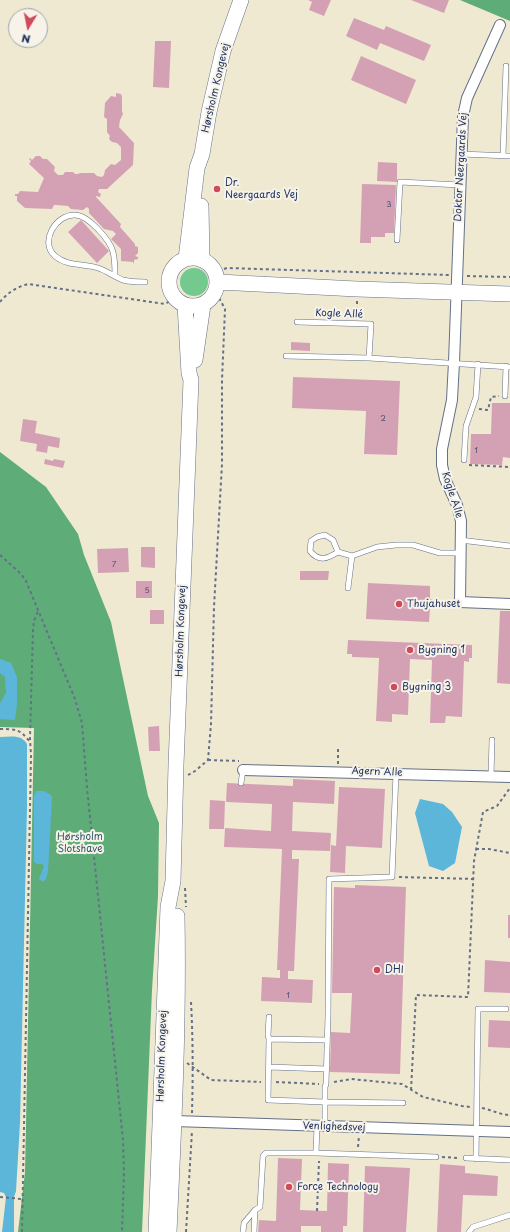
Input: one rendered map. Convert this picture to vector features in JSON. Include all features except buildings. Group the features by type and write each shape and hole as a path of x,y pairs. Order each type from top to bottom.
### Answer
{"main road":[{"name":"Hørsholm Kongevej","path":"186,259 196,168 202,154 222,51 241,0"},
{"name":"Hørsholm Kongevej","path":"202,154 205,169 200,216 202,260"},
{"path":"194,258 202,260 210,264 216,282 211,299 197,306 180,302 171,290 169,282 174,268 186,259 194,258"},
{"path":"216,282 357,289 510,294"},
{"name":"Hørsholm Kongevej","path":"156,1232 168,907 173,881 191,380 180,302"},
{"name":"Hørsholm Kongevej","path":"191,380 194,372 203,304"},
{"name":"Hørsholm Kongevej","path":"169,1232 178,981 177,907 173,881"},
{"path":"165,984 169,1004 166,1108 167,1113 174,1121"}],"street":[{"name":"Doktor Neergaards Vej","path":"456,292 460,154 463,116 466,98 500,25"},
{"name":"Kogle Alle","path":"456,292 452,400 442,449 442,465 445,479 457,505 461,521 460,602 510,604"},
{"name":"Agern Alle","path":"243,770 338,771 510,777"},
{"name":"Venlighedsvej","path":"160,1128 174,1121 510,1132"}],"lane":[{"path":"503,155 506,66"},
{"path":"460,154 510,156"},
{"path":"397,240 400,182 460,184"},
{"path":"115,276 113,251 108,240 86,218 75,214 60,219 51,230 49,240 50,250 54,256 67,264 98,268 125,281 144,282"},
{"name":"Kogle Allé","path":"297,322 371,324 369,358"},
{"path":"286,356 369,358 508,366 505,396"},
{"path":"464,460 466,426 476,397 478,364"},
{"path":"338,552 333,540 325,535 317,537 311,541 310,551 313,555 323,558 328,558 338,552 352,556 377,546 396,545 413,545 440,553 460,553"},
{"path":"460,540 510,546"},
{"path":"348,588 352,556"},
{"path":"491,776 492,740"},
{"path":"241,783 243,770"},
{"path":"318,1153 325,1102 329,879 392,877 396,773"},
{"path":"476,1159 478,1009 506,1010"},
{"path":"269,1017 268,1100 403,1103"},
{"path":"269,1039 327,1040"},
{"path":"269,1067 326,1069"},
{"path":"243,1232 244,1223 260,1206 263,1156 266,1153 318,1153 436,1157"},
{"path":"466,1158 510,1160"},
{"path":"254,1232 255,1210"},
{"path":"469,1232 473,1227 510,1215"}],"path":[{"path":"243,770 242,761 208,760 211,724 214,607 222,464 222,380 225,309 216,282 228,268 510,277"},
{"path":"0,302 18,287 28,284 165,304 180,302"},
{"path":"472,408 488,410 491,397 505,396"},
{"path":"464,460 467,465 510,467"},
{"path":"0,555 21,574 26,581 75,699 82,723 123,1140 124,1172 122,1232"},
{"path":"22,1232 33,630 34,621 38,610"},
{"path":"0,729 14,729 19,731 24,734 31,743"},
{"path":"338,749 338,771"},
{"path":"411,1090 416,995 468,997 476,849 483,812 497,806 510,788"},
{"path":"476,849 489,849 510,853"},
{"path":"392,877 474,879"},
{"path":"381,1081 402,1084 423,1097 510,1115"},
{"path":"358,1155 359,1128"},
{"path":"317,1211 318,1153"},
{"path":"444,1158 466,1158"},
{"path":"0,1197 22,1199"}],"green space":[{"path":"460,0 510,0 510,21"},
{"path":"194,268 204,272 208,282 204,292 194,296 184,292 180,282 184,272"},
{"name":"Hørsholm Slotshave","path":"0,452 46,487 78,534 84,555 111,622 148,796 159,823 158,896 152,990 142,1232 18,1232 25,1172 34,728 0,727"}],"water":[{"path":"0,659 11,663 17,677 17,704 15,720 0,719 0,703 6,693 5,677 0,673"},
{"path":"0,737 18,737 27,744 20,1123 16,1191 14,1197 14,1232 2,1232 6,1197 4,1193 0,1192"},
{"path":"36,791 44,791 51,795 52,798 48,871 46,879 43,882 39,879 44,866 34,862 34,796"},
{"path":"420,799 443,804 452,812 462,827 455,863 443,871 429,866 415,813"}],"place":[{"name":"Dr. Neergaards Vej","path":"217,189"},
{"name":"Thujahuset","path":"399,604"},
{"name":"Bygning 1","path":"410,650"},
{"name":"Bygning 3","path":"394,687"},
{"name":"DHI","path":"377,970"},
{"name":"Force Technology","path":"289,1187"}]}
